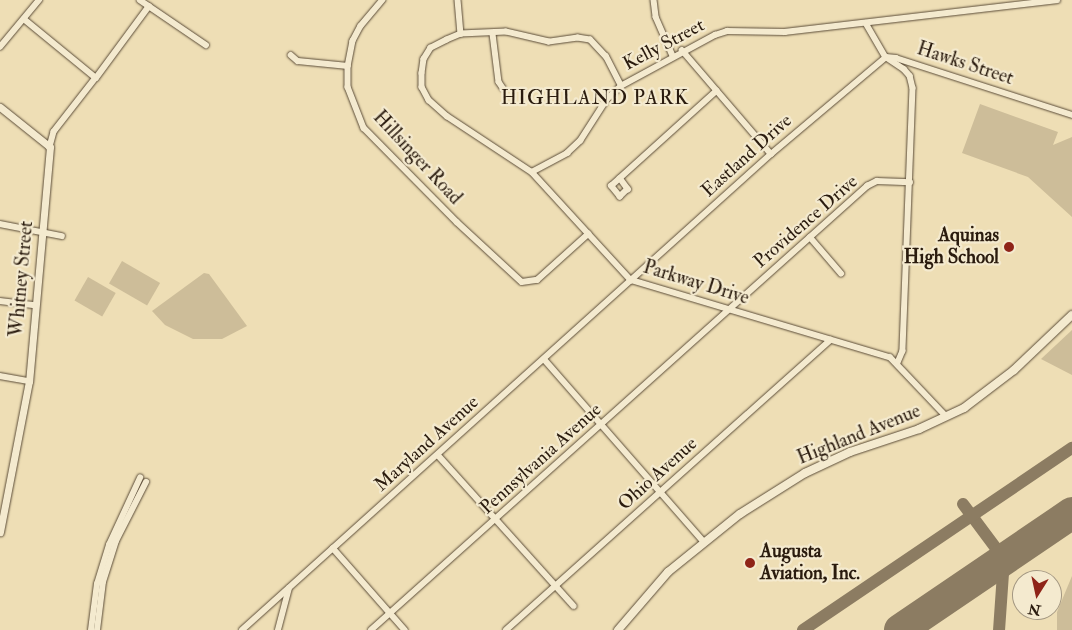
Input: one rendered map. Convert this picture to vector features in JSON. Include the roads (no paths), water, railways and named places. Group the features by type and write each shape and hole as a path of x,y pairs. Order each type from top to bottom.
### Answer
{"main road":[{"name":"Highland Avenue","path":"618,630 668,572 740,514 805,473 946,416 987,394 1072,315"}],"street":[{"path":"0,47 39,0"},
{"path":"140,0 206,45"},
{"name":"Hillsinger Road","path":"383,0 376,2 353,40 348,66 348,87 364,128 517,279 528,283 537,280 588,234"},
{"path":"458,0 461,34 521,34 549,42 578,38 590,40 606,57 621,86"},
{"path":"654,0 656,18 673,56"},
{"name":"Kelly Street","path":"532,172 567,154 580,141 607,99 621,86 682,50 728,31 785,32 866,24 1057,0"},
{"path":"0,107 50,146 54,132 149,6"},
{"path":"24,19 96,78"},
{"name":"Hawks Street","path":"866,24 886,57 919,65 1072,114"},
{"name":"Parkway Drive","path":"461,34 431,48 424,59 422,87 429,100 447,116 532,172 631,280 890,357 898,363 946,416"},
{"path":"493,34 499,82 503,88"},
{"path":"682,50 771,154"},
{"path":"291,55 298,61 348,66"},
{"path":"886,57 910,76 914,88 902,351 898,363"},
{"name":"Eastland Drive","path":"631,280 771,154 886,57"},
{"path":"910,76 919,65"},
{"path":"620,178 716,91"},
{"name":"Whitney Street","path":"0,532 29,381 50,146"},
{"name":"Providence Drive","path":"730,309 867,186 877,181 910,182"},
{"path":"0,224 62,236"},
{"path":"810,237 841,272"},
{"name":"Maryland Avenue","path":"242,630 631,280"},
{"path":"0,301 35,305"},
{"name":"Pennsylvania Avenue","path":"371,630 730,309"},
{"name":"Ohio Avenue","path":"506,630 830,340"},
{"path":"544,359 704,542"},
{"path":"0,376 29,381"},
{"path":"438,455 574,606"},
{"path":"91,630 96,584 108,545 143,480 116,541 103,582 97,630"},
{"path":"333,548 405,630"},
{"path":"278,630 289,587"}],"place":[{"name":"Aquinas High School","path":"1009,247"},
{"name":"Augusta Aviation, Inc.","path":"750,563"}],"district":[{"name":"HIGHLAND PARK","path":"595,97"}]}
